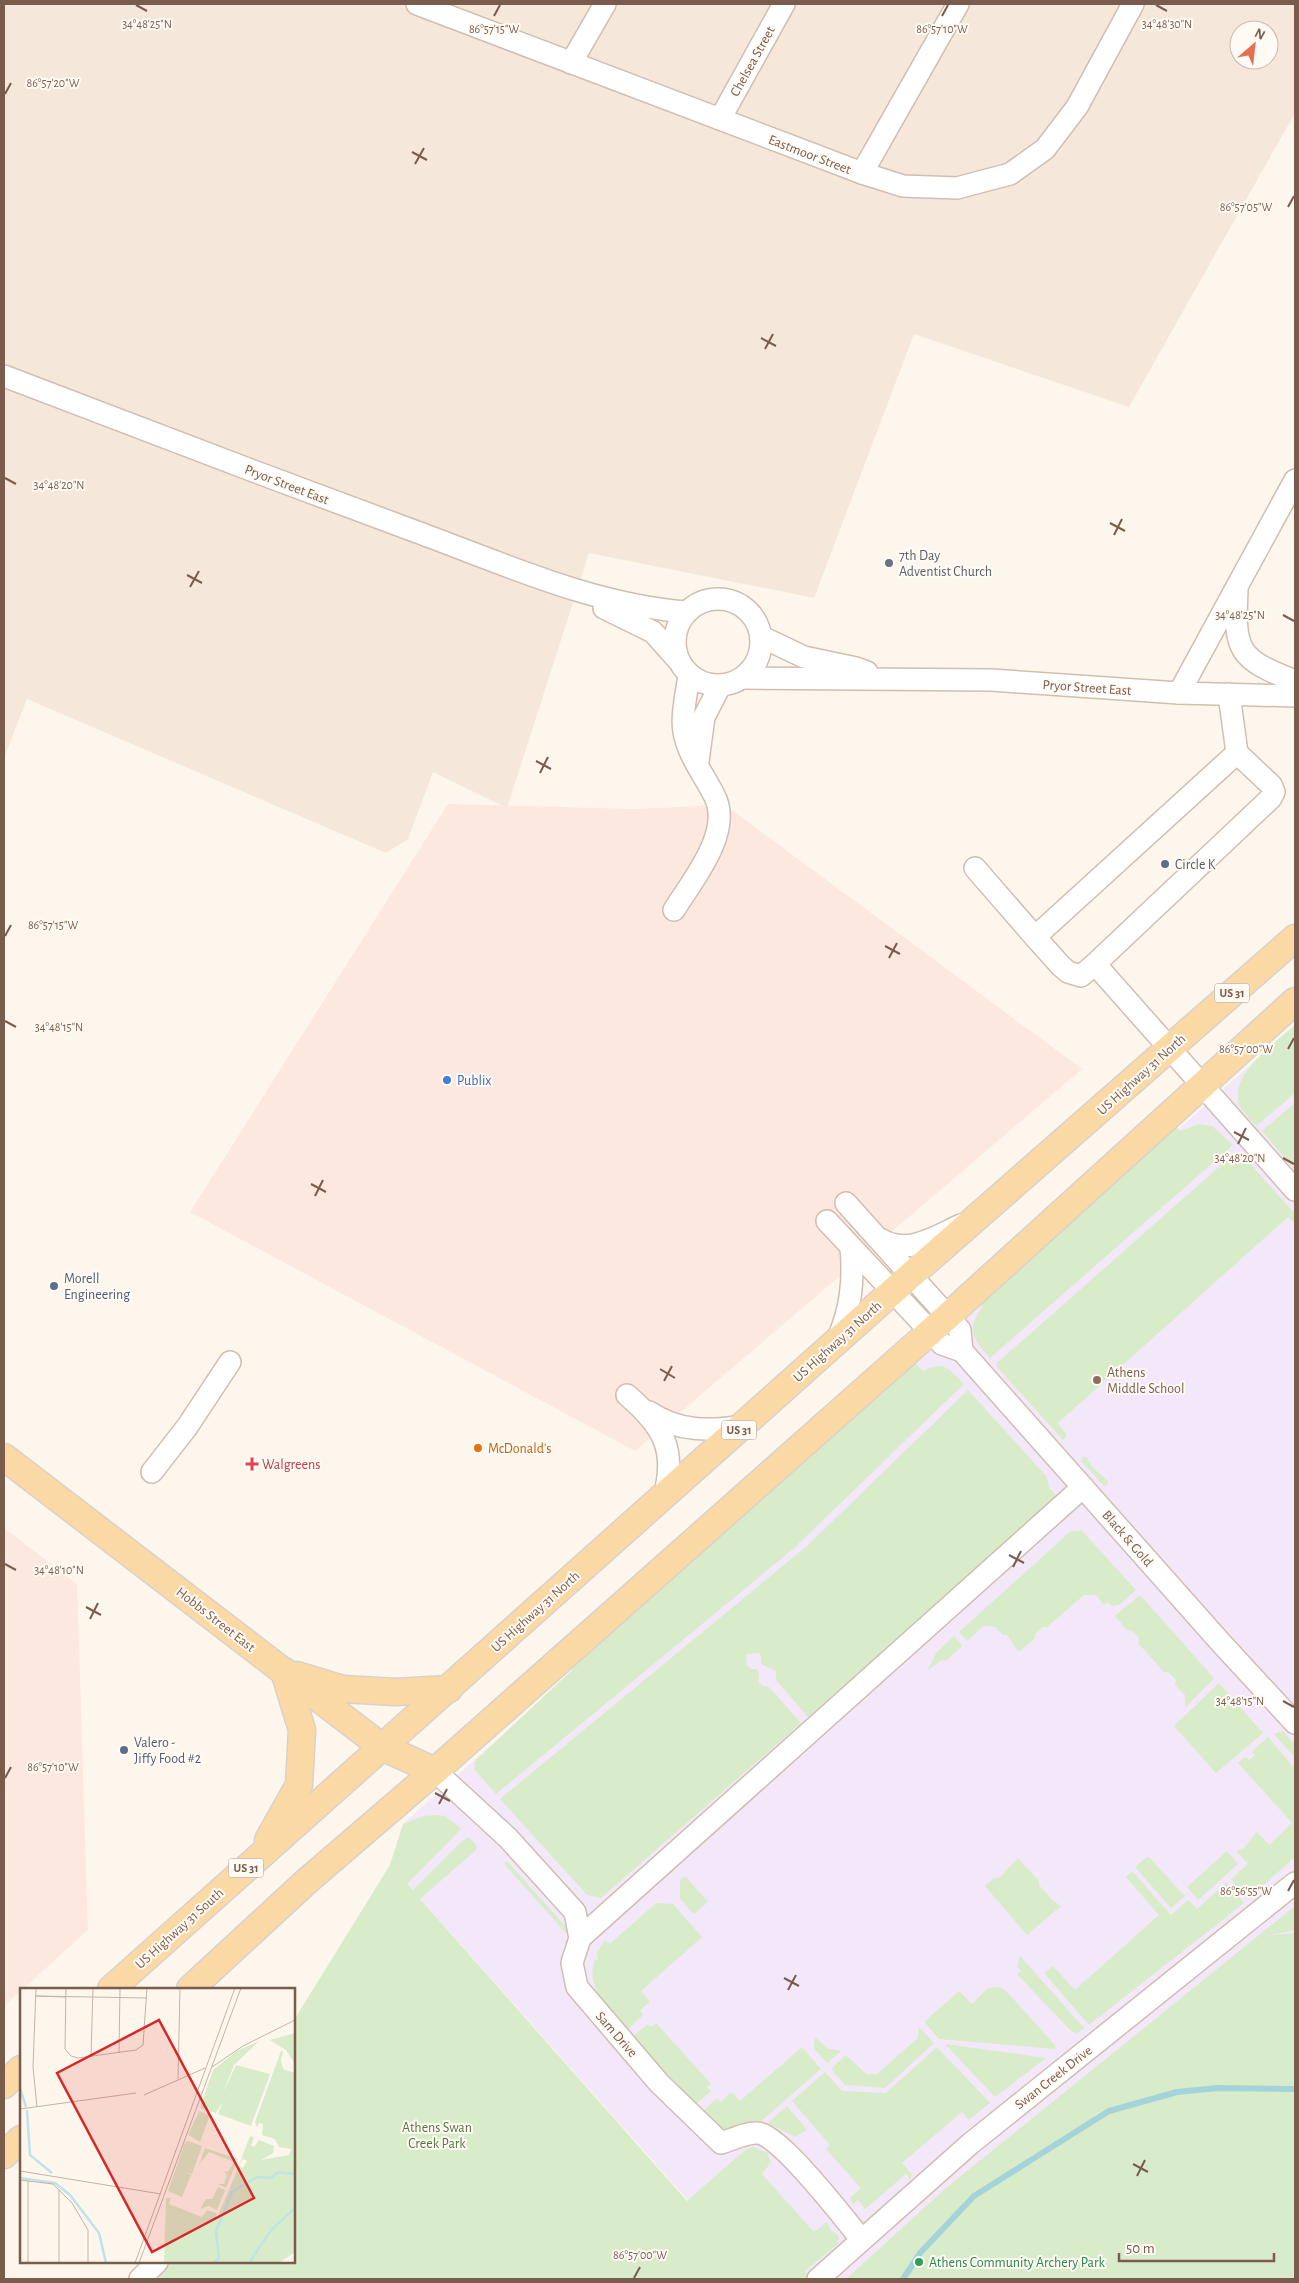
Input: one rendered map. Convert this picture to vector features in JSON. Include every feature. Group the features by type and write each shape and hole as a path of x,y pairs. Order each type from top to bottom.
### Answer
{"main road":[{"name":"US Highway 31 North","path":"382,1748 902,1283 1295,938"},
{"path":"191,1988 307,1881 435,1771 939,1324 1295,1001"},
{"name":"Hobbs Street East","path":"4,1457 382,1748 435,1771"},
{"path":"284,1671 343,1689 395,1692 449,1688"},
{"path":"258,1858 298,1785 302,1730 284,1671"},
{"name":"US Highway 31 South","path":"112,1988 382,1748"},
{"path":"4,2085 20,2070"},
{"path":"4,2155 20,2140"}],"street":[{"path":"571,63 605,4"},
{"name":"Chelsea Street","path":"720,119 784,4"},
{"path":"862,174 958,4"},
{"name":"Eastmoor Street","path":"428,6 571,63 862,174 903,186 957,188 1010,174 1045,149 1077,107 1134,4"},
{"name":"Pryor Street East","path":"4,376 280,482 572,589 638,607 687,612"},
{"path":"1179,693 1295,480"},
{"path":"1237,586 1235,628 1243,652 1266,670 1295,680"},
{"name":"Pryor Street East","path":"572,589 653,632 685,669"},
{"path":"708,600 732,601 752,614 762,637 759,660 744,678 720,686 704,683 685,669 675,650 675,636 679,623 696,604 708,600"},
{"name":"Pryor Street East","path":"762,637 804,657 856,668 879,677"},
{"path":"674,910 710,854 716,835 719,815 716,797 697,766 684,732 685,669"},
{"name":"Pryor Street East","path":"744,678 780,676 856,680 879,677 991,680 1179,693 1295,696"},
{"path":"697,766 704,717 720,686"},
{"path":"976,868 1035,937 1068,972 1081,976 1271,798 1274,792 1271,785 1237,754 1229,694"},
{"path":"1035,937 1237,754"},
{"path":"1095,964 1295,1190"},
{"path":"846,1203 877,1237 902,1283"},
{"path":"877,1237 890,1245 907,1247 977,1218"},
{"path":"827,1221 851,1247 902,1283"},
{"path":"837,1342 847,1318 852,1294 851,1247"},
{"name":"Black & Gold","path":"902,1283 939,1324 942,1344 962,1351 1295,1723"},
{"path":"152,1472 187,1427 230,1362"},
{"path":"664,1497 669,1472 668,1449 658,1426 635,1401 667,1422 691,1429 716,1430 742,1426"},
{"path":"580,1938 1083,1487"},
{"name":"Sam Drive","path":"435,1771 508,1838 575,1912 580,1938 572,1963 577,1987 659,2083 721,2143 758,2133 770,2137 862,2238"},
{"name":"Swan Creek Drive","path":"818,2279 970,2144 1295,1884"},
{"path":"140,2279 157,2263"}],"shaded area":[{"path":"4,4 1295,4 1295,113 1129,407 914,334 814,598 589,553 507,808 433,772 408,839 386,853 27,699 4,758"},
{"path":"448,804 633,809 725,805 1082,1069 635,1451 190,1212"},
{"name":"Athens Middle School","path":"1295,1025 1295,2000 884,2279 811,2279 724,2181 693,2206 390,1865 403,1824"},
{"path":"4,1528 77,1584 88,1930 24,1988 20,1988 20,1992 4,2006"}],"green space":[{"path":"1295,1025 1295,1093 1256,1126 1244,1113 1239,1104 1238,1093 1241,1081 1247,1070 1256,1060"},
{"path":"1295,1103 1295,1170 1262,1131"},
{"path":"1199,1124 1212,1126 1233,1145 990,1358 976,1340 973,1329 982,1308 980,1299 1175,1125 1180,1131"},
{"path":"1236,1152 1240,1152 1295,1214 1295,1223 1288,1217 1058,1423 1067,1435 1063,1440 997,1367 997,1363"},
{"path":"911,1359 923,1371 936,1366 946,1368 964,1384 793,1549 496,1794 474,1769 476,1760 571,1671 598,1640"},
{"path":"968,1390 1047,1477 1049,1487 1059,1499 808,1717 776,1680 776,1671 761,1664 759,1653 747,1654 746,1664 751,1669 756,1669 759,1673 758,1682 763,1686 769,1687 801,1723 601,1898 587,1895 500,1799 807,1546"},
{"path":"1083,1457 1086,1457 1091,1463 1090,1465 1108,1481 1107,1485 1104,1486 1081,1461"},
{"path":"1071,1531 1082,1531 1136,1590 1119,1605 1112,1606 1107,1602 1104,1605 1096,1595 1084,1595 1047,1627 1043,1627 1035,1634 1035,1638 1019,1652 1007,1635 1003,1635 996,1627 984,1626 967,1641 959,1632"},
{"path":"1140,1595 1214,1678 1185,1708 1185,1695 1175,1685 1176,1680 1168,1672 1164,1672 1138,1643 1139,1638 1131,1630 1127,1630 1115,1616"},
{"path":"954,1636 962,1646 946,1661 942,1660 928,1670 936,1653"},
{"path":"1219,1683 1263,1733 1216,1773 1174,1726"},
{"path":"1283,1731 1295,1745 1295,1758 1274,1734"},
{"path":"1268,1737 1295,1769 1295,1857 1248,1899 1231,1879 1248,1864 1236,1851 1244,1848 1257,1832 1269,1845 1292,1823 1238,1763 1245,1757 1249,1760 1255,1755 1252,1752"},
{"name":"Athens Swan Creek Park","path":"424,1816 445,1816 461,1829 407,1884 413,1890 461,1842 469,1837 476,1845 476,1850 420,1899 687,2201 745,2150 753,2147 768,2153 771,2162 762,2174 814,2232 827,2222 831,2230 839,2236 838,2244 805,2271 811,2279 158,2279 166,2263 295,2263 295,2018 390,1865 403,1824"},
{"path":"1227,1851 1238,1864 1198,1900 1187,1887"},
{"path":"1148,1856 1185,1896 1171,1908 1135,1867"},
{"path":"1018,1858 1039,1881 1039,1885 1052,1900 1061,1906 1027,1935 985,1886 994,1878 999,1878"},
{"path":"507,1861 567,1928 569,1933 566,1933 505,1865 504,1863"},
{"path":"1132,1871 1171,1915 1188,1900 1197,1909 1226,1883 1244,1903 1089,2025 1044,1973 1053,1966 1075,1990 1159,1915 1126,1877"},
{"path":"685,1876 708,1902 694,1914 680,1899 680,1881"},
{"path":"656,1903 673,1904 702,1937 641,1991 650,2002 640,2010 643,2015 627,2030 600,1998 593,1980 595,1959 598,1960 597,1952 605,1940 610,1944"},
{"path":"1295,1906 1295,1930 1266,1936 1295,1933 1295,2279 846,2279 946,2188"},
{"path":"1020,1956 1084,2028 1077,2034 1070,2030 1017,1974 1021,1971 1017,1967"},
{"path":"1002,1988 1007,1992 1056,2046 1055,2049 939,2039 924,2022 959,1991 972,2004 987,1989"},
{"path":"656,2023 712,2085 710,2084 707,2087 711,2091 695,2105 633,2036 647,2025 653,2026"},
{"path":"919,2027 934,2043 885,2088 845,2085 831,2069 846,2055 866,2074 877,2074 918,2038"},
{"path":"815,2037 828,2049 841,2051 827,2063 814,2049"},
{"path":"945,2044 1046,2058 995,2097"},
{"path":"802,2047 821,2069 760,2122 744,2124 732,2129 720,2129 701,2113 717,2098 721,2102 731,2092 740,2101"},
{"path":"937,2047 990,2103 969,2120 962,2112 902,2163 912,2174 910,2179 906,2174 865,2209 858,2200 853,2204 850,2198 861,2188 826,2149 830,2145 792,2101 825,2072 842,2091 886,2093"},
{"path":"787,2106 807,2130 795,2137 768,2123"}],"waterway":[{"path":"903,2279 920,2253 974,2196 1109,2111 1177,2092 1218,2088 1295,2089"}],"place":[{"name":"7th Day Adventist Church","path":"889,563"},
{"name":"Circle K","path":"1165,864"},
{"name":"Publix","path":"447,1080"},
{"name":"Morell Engineering","path":"54,1286"},
{"name":"Athens Middle School","path":"1097,1380"},
{"name":"McDonald's","path":"478,1448"},
{"name":"Walgreens","path":"252,1464"},
{"name":"Valero - Jiffy Food #2","path":"124,1750"},
{"name":"Athens Community Archery Park","path":"919,2262"}]}
